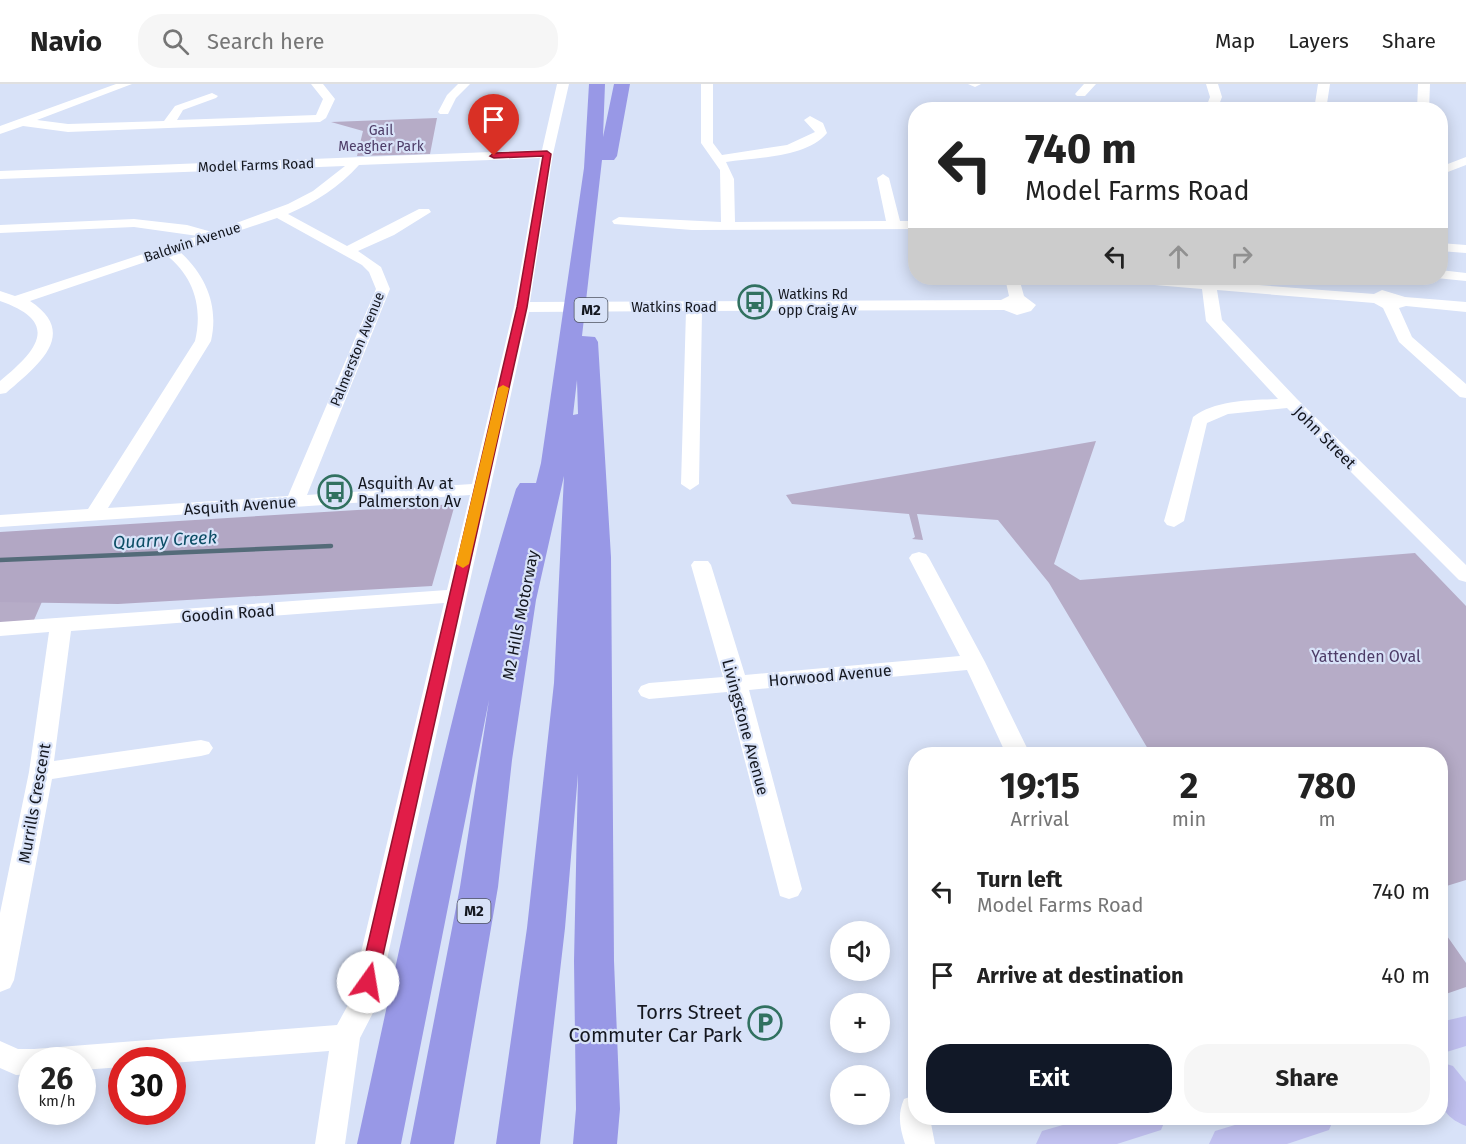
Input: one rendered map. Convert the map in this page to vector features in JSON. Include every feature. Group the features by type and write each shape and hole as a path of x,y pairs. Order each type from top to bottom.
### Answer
{"highway":[{"name":"M2 Hills Motorway","path":"432,1144 479,887 507,676 520,600 554,463 593,168 597,84"},
{"name":"M2 Hills Motorway","path":"518,1144 546,928 570,683 575,461 571,324 622,84"},
{"path":"571,324 597,557 595,1032 598,1109 595,1144"},
{"path":"379,1144 462,746 508,558 544,438 571,324"},
{"path":"577,1144 595,1032"}],"main road":[{"path":"1448,1036 1466,1031"},
{"path":"1448,1080 1466,1108"},
{"path":"1055,1144 1123,1125"},
{"path":"1228,1144 1292,1125"}],"street":[{"path":"0,130 126,84"},
{"path":"22,122 68,128 321,118 329,99 316,84"},
{"path":"444,112 451,98 464,84"},
{"path":"330,1144 346,1037 363,1005 522,307 547,154 563,84"},
{"path":"707,84 707,143 719,159 728,180 728,226"},
{"path":"1081,94 1089,84"},
{"path":"1212,84 1216,97 1214,102"},
{"path":"1321,102 1324,84"},
{"path":"1423,102 1424,84"},
{"path":"168,124 179,108 212,96"},
{"path":"719,159 785,148 815,139 821,134 819,126 810,120"},
{"name":"Model Farms Road","path":"0,175 547,154"},
{"path":"1448,168 1466,161"},
{"name":"Baldwin Avenue","path":"18,300 277,213 337,181 354,163"},
{"path":"883,178 894,225"},
{"path":"349,250 389,232 424,212"},
{"name":"Palmerston Avenue","path":"277,213 349,250 376,270 383,289 295,501"},
{"path":"619,221 728,226 908,225"},
{"path":"0,229 160,224 190,228 211,236"},
{"path":"1448,248 1466,249"},
{"path":"94,515 203,341 207,321 205,300 178,256 169,250"},
{"path":"1448,275 1466,277"},
{"name":"Watkins Road","path":"522,307 571,324 612,307 1012,302 1012,285"},
{"path":"1209,285 1466,307"},
{"name":"John Street","path":"1209,285 1214,321 1291,403 1466,576"},
{"path":"1383,285 1405,339 1466,393"},
{"path":"0,296 18,300 35,310 44,321 48,335 40,353 0,389"},
{"path":"690,484 694,307"},
{"path":"1174,521 1199,421 1203,415 1225,410 1291,403"},
{"name":"Asquith Avenue","path":"0,521 481,489"},
{"path":"919,558 974,662 1015,747"},
{"name":"Livingstone Avenue","path":"700,565 736,683 789,889"},
{"name":"Goodin Road","path":"0,629 456,596"},
{"name":"Murrills Crescent","path":"0,980 41,772 61,626"},
{"name":"Horwood Avenue","path":"650,691 974,662"},
{"path":"41,772 201,748"},
{"path":"96,1056 346,1037"},
{"path":"0,1054 18,1062"},
{"path":"915,1125 920,1144"}],"green space":[{"name":"Gail Meagher Park","path":"437,118 430,154 357,156 363,131 331,122"},
{"name":"Yattenden Oval","path":"1096,441 1054,564 1080,580 1415,553 1466,606 1466,880 1448,886 1448,747 1147,747 1049,583 998,520 917,514 923,540 912,539 915,537 909,514 792,504 786,495"},
{"path":"51,581 34,620 0,623 0,585"},
{"path":"1448,937 1466,963 1466,987 1448,993"}],"shaded area":[{"path":"455,504 432,586 118,604 0,602 0,532"}],"waterway":[{"name":"Quarry Creek","path":"0,560 331,546"}],"slow traffic":[{"path":"463,564 503,388"}],"place":[{"name":"Watkins Rd opp Craig Av","path":"755,302"},
{"name":"Asquith Av at Palmerston Av","path":"335,492"},
{"name":"Torrs Street Commuter Car Park","path":"765,1023"}],"route":[{"path":"368,982 522,307 547,154 494,156"}]}
